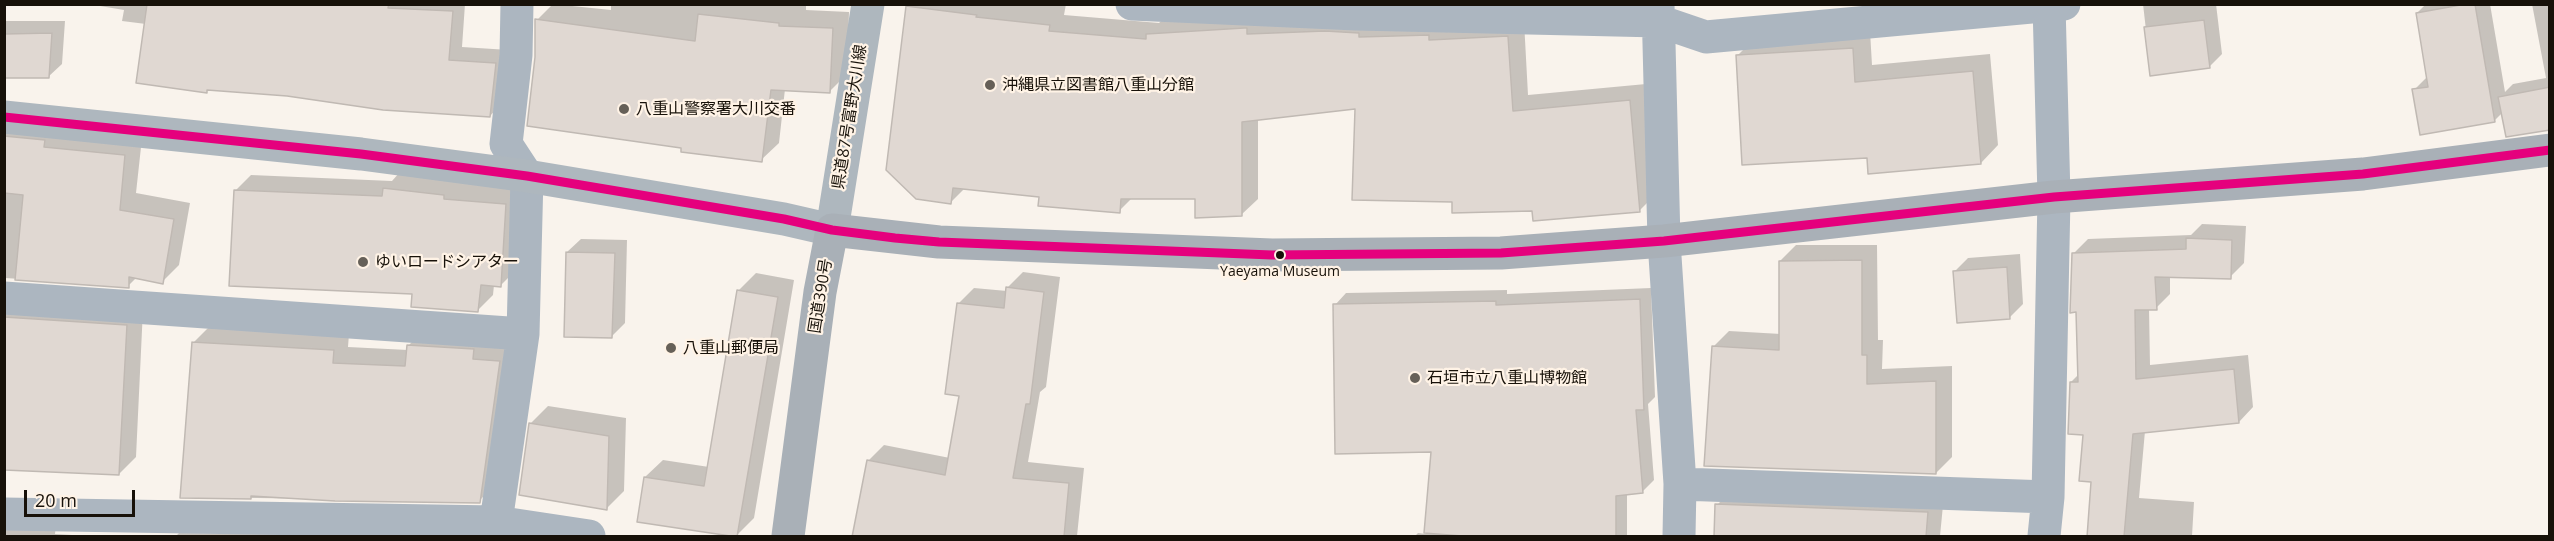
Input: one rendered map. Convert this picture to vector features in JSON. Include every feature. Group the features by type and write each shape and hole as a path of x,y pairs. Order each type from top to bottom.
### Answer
{"highway":[{"path":"832,230 939,242 1272,255 1501,253 1664,241 2054,197 2363,174 2550,150"},
{"name":"国道390号","path":"788,537 820,292 832,230"}],"main road":[{"name":"県道87号富野大川線","path":"832,230 868,4"},
{"path":"4,117 361,154 527,176 784,219 832,230"}],"street":[{"path":"496,530 523,334 527,176 506,144 516,55 517,4"},
{"path":"1132,4 1356,14 1658,13 1706,37 2054,5 2054,197 2048,497 2044,537"},
{"path":"1658,13 1664,241 1680,484 1679,537"},
{"path":"4,298 523,334"},
{"path":"1680,484 2048,497"},
{"path":"4,513 208,528 496,530 589,537"}],"building":[{"path":"147,4 389,4 388,8 453,11 449,60 496,63 490,117 383,110 287,96 207,90 207,93 136,83"},
{"path":"2475,4 2495,122 2420,135 2412,89 2428,87 2416,13"},
{"path":"906,6 1050,25 1049,31 1146,39 1146,34 1244,28 1247,28 1247,34 1325,31 1359,33 1359,37 1429,35 1429,40 1508,36 1513,111 1630,100 1640,212 1533,221 1532,211 1452,213 1452,202 1352,200 1355,109 1242,122 1242,216 1195,218 1195,199 1121,199 1120,213 1038,206 1039,197 953,188 951,204 916,199 886,170"},
{"path":"698,14 779,23 779,26 833,28 830,93 771,90 762,162 681,152 681,148 527,126 535,57 535,19 695,41"},
{"path":"2204,20 2210,68 2150,76 2144,27"},
{"path":"52,33 49,78 4,78 4,34"},
{"path":"1853,48 1855,82 1973,71 1981,164 1868,174 1867,158 1742,165 1736,55"},
{"path":"2550,87 2550,130 2506,137 2498,97"},
{"path":"4,136 45,140 44,147 125,155 120,210 174,219 163,284 129,277 129,288 15,280 23,195 4,193"},
{"path":"383,188 444,195 444,199 506,204 501,287 481,285 478,312 411,307 412,294 229,286 234,190 382,196"},
{"path":"2186,238 2232,240 2231,279 2155,277 2157,310 2135,310 2136,379 2234,369 2239,423 2133,434 2124,537 2087,537 2091,482 2079,481 2083,435 2068,434 2070,382 2078,382 2076,312 2070,313 2072,253 2186,249"},
{"path":"566,252 615,253 612,338 564,337"},
{"path":"1862,260 1862,355 1867,355 1867,384 1936,381 1936,474 1704,466 1712,346 1779,350 1779,261"},
{"path":"2007,267 2010,319 1957,323 1953,271"},
{"path":"1006,287 1044,292 1030,404 1026,404 1013,478 1069,483 1064,537 852,537 867,460 945,475 959,396 945,394 957,303 1004,308"},
{"path":"737,290 778,297 737,537 637,522 644,477 704,486"},
{"path":"1640,299 1644,410 1636,410 1643,493 1616,496 1616,537 1475,537 1424,533 1431,452 1335,454 1333,304 1496,301 1496,305"},
{"path":"4,317 127,325 119,475 4,470"},
{"path":"192,342 334,350 333,363 405,366 407,345 474,349 473,359 500,361 480,503 335,501 251,496 251,499 180,498"},
{"path":"529,423 609,436 607,510 519,495"},
{"path":"1715,504 1928,512 1926,537 1714,537"}],"transit line":[{"path":"4,117 361,154 527,176 784,219 832,230 895,238 939,242 1272,255 1501,253 1664,241 2054,197 2363,174 2550,150"}],"place":[{"name":"沖縄県立図書館八重山分館","path":"990,85"},
{"name":"八重山警察署大川交番","path":"624,109"},
{"name":"Yaeyama Museum","path":"1280,255"},
{"name":"ゆいロードシアター","path":"363,262"},
{"name":"八重山郵便局","path":"671,348"},
{"name":"石垣市立八重山博物館","path":"1415,378"}]}
